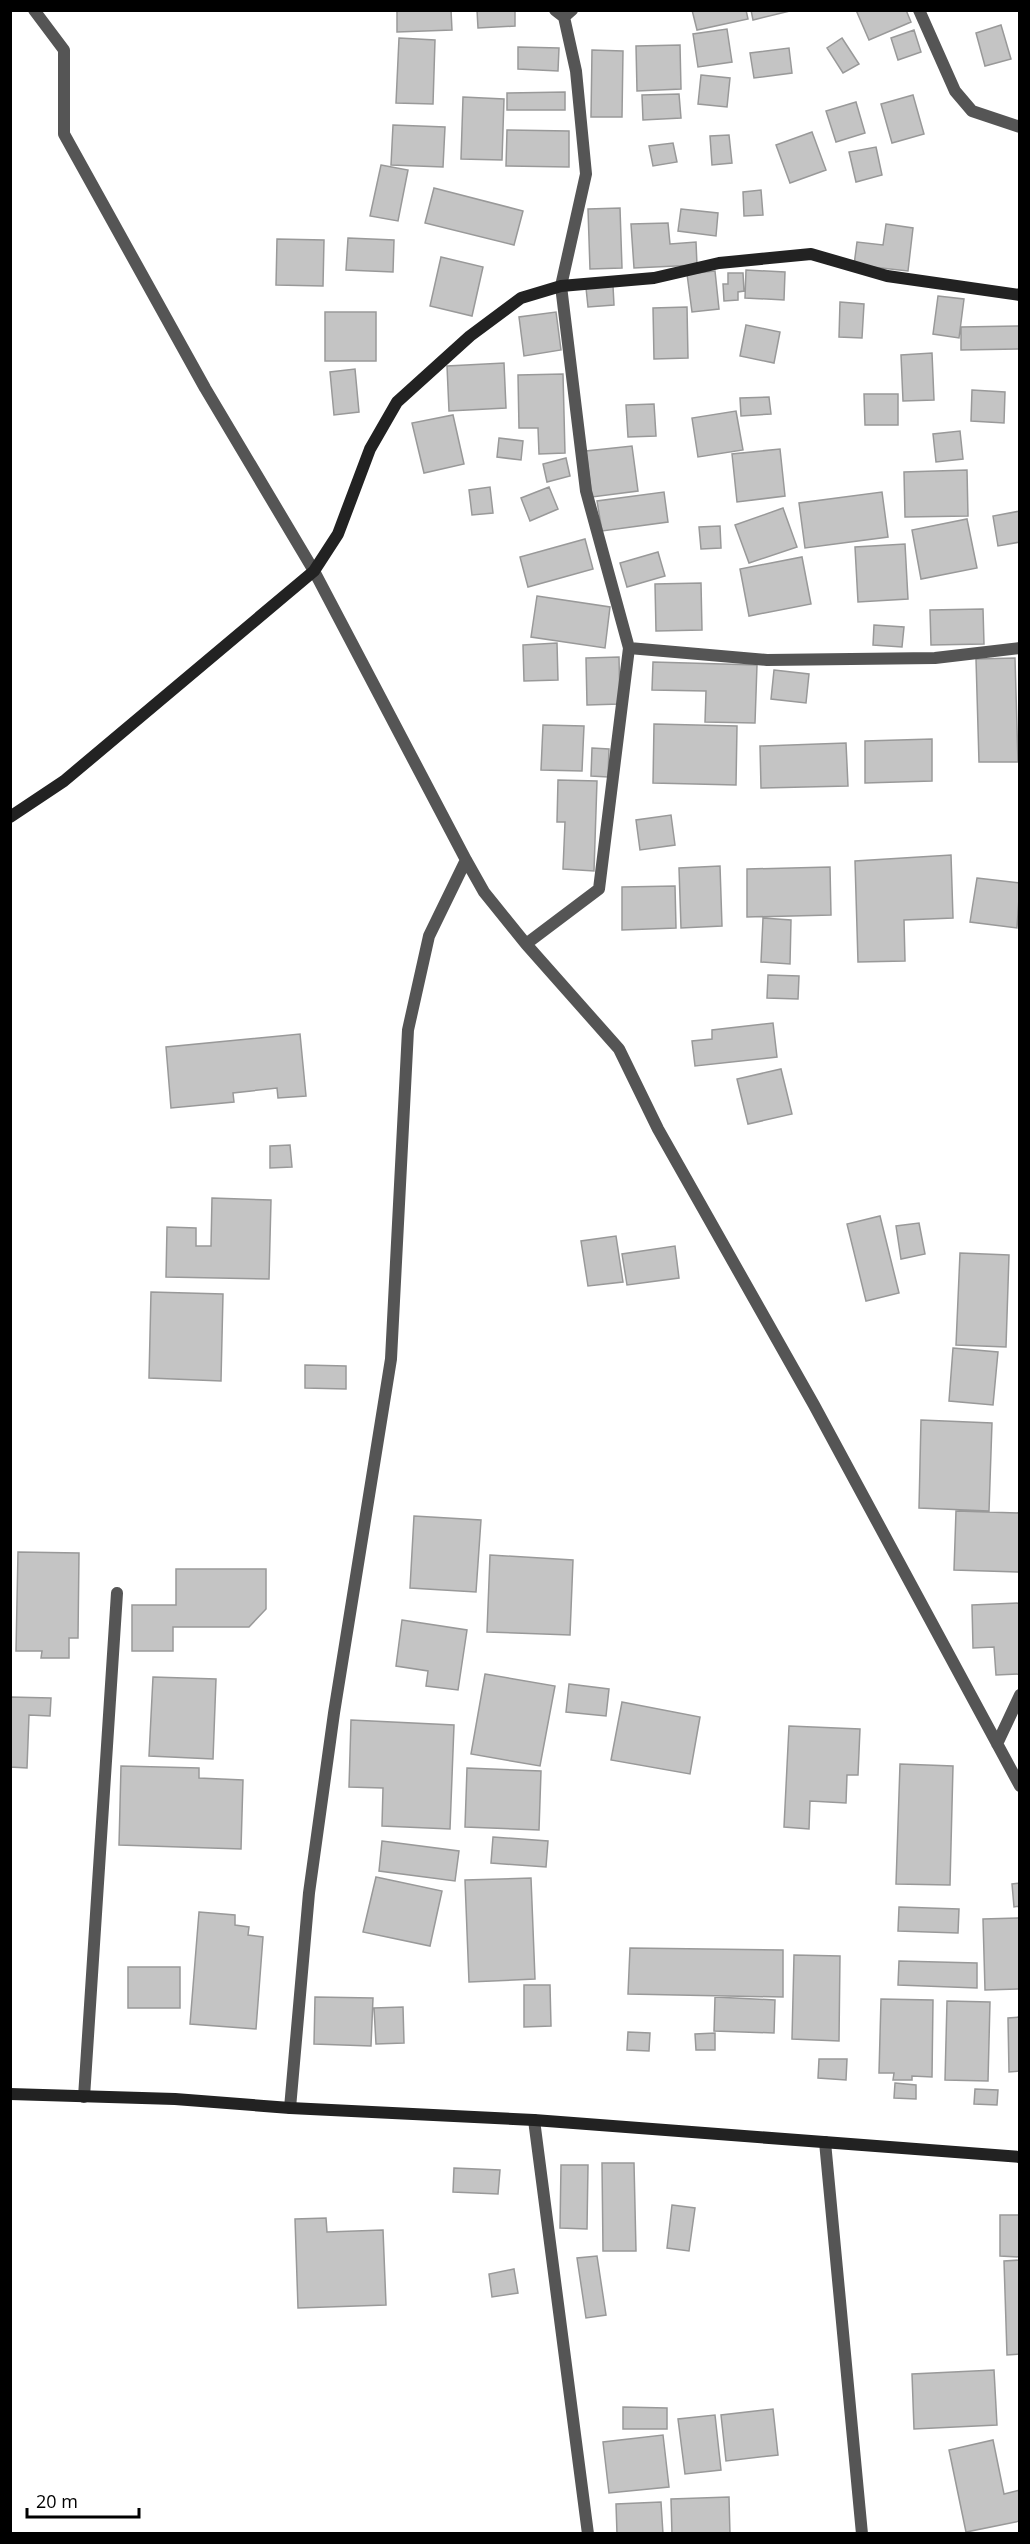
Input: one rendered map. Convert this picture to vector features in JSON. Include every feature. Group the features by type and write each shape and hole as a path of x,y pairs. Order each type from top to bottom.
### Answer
{"street":[{"path":"34,10 64,50 64,134 205,388 314,571 466,860 484,892 526,944 619,1049 657,1129 814,1405 997,1744 1016,1770 1020,1786"},
{"path":"919,10 955,91 972,111 1020,128"},
{"path":"526,944 598,889 629,648 586,491 561,286 586,174 576,71 564,13"},
{"path":"10,818 64,782 314,571 338,534 370,449 397,402 470,336 521,298 561,286 654,278 719,263 811,254 887,276 1020,295"},
{"path":"629,648 768,660 935,657 1020,648"},
{"path":"290,2108 309,1893 334,1713 391,1359 408,1030 429,936 466,860"},
{"path":"84,2097 117,1593"},
{"path":"997,1744 1020,1695"},
{"path":"10,2094 175,2099 290,2108 534,2120 1020,2157"},
{"path":"534,2120 588,2534"},
{"path":"825,2142 862,2534"}],"building":[{"path":"397,10 451,10 452,30 397,32"},
{"path":"477,10 515,10 515,26 478,28"},
{"path":"692,10 746,10 748,19 697,30"},
{"path":"751,10 794,10 753,20"},
{"path":"856,10 906,10 911,22 869,40"},
{"path":"1001,25 1011,59 985,66 976,33"},
{"path":"727,29 732,62 698,67 693,34"},
{"path":"914,30 921,52 898,60 891,38"},
{"path":"399,38 435,40 433,104 396,103"},
{"path":"842,38 859,64 843,73 827,48"},
{"path":"680,45 681,89 637,91 636,46"},
{"path":"518,47 559,48 558,71 518,69"},
{"path":"789,48 792,73 754,78 750,53"},
{"path":"592,50 623,51 622,117 591,117"},
{"path":"701,75 730,78 727,107 698,104"},
{"path":"565,92 565,110 507,110 507,93"},
{"path":"679,94 681,118 643,120 642,95"},
{"path":"913,95 924,134 892,143 881,104"},
{"path":"463,97 504,99 502,160 461,159"},
{"path":"856,102 865,133 836,142 826,111"},
{"path":"393,125 445,127 443,167 391,165"},
{"path":"507,130 569,131 569,167 506,166"},
{"path":"812,132 826,170 790,183 776,145"},
{"path":"729,135 732,163 712,165 710,136"},
{"path":"673,143 677,162 653,166 649,146"},
{"path":"876,147 882,175 856,182 849,152"},
{"path":"381,165 408,170 398,221 370,216"},
{"path":"434,188 523,211 514,245 425,223"},
{"path":"761,190 763,215 744,216 743,192"},
{"path":"620,208 622,268 590,269 588,209"},
{"path":"681,209 718,213 716,236 678,231"},
{"path":"668,223 670,244 696,242 697,265 634,268 631,224"},
{"path":"886,224 913,228 908,271 854,265 857,242 883,245"},
{"path":"348,238 394,240 393,272 346,270"},
{"path":"277,239 324,240 323,286 276,285"},
{"path":"441,257 483,267 472,316 430,306"},
{"path":"746,270 785,272 784,300 745,298"},
{"path":"715,271 719,309 692,312 687,274"},
{"path":"728,273 743,273 744,291 738,292 738,300 724,301 723,284 728,284"},
{"path":"613,286 614,305 588,307 586,288"},
{"path":"938,296 964,299 959,338 933,334"},
{"path":"840,302 864,304 862,338 839,337"},
{"path":"687,307 688,358 654,359 653,308"},
{"path":"325,312 376,312 376,361 325,361"},
{"path":"556,312 561,350 524,356 519,317"},
{"path":"746,325 780,332 774,363 740,356"},
{"path":"1020,326 1020,349 961,350 961,327"},
{"path":"932,353 934,400 903,401 901,355"},
{"path":"504,363 506,408 449,411 447,366"},
{"path":"355,369 359,412 334,415 330,372"},
{"path":"563,374 565,453 539,454 538,428 519,428 518,375"},
{"path":"972,390 1005,392 1004,423 971,421"},
{"path":"864,394 898,394 898,425 865,425"},
{"path":"769,397 771,414 741,416 740,398"},
{"path":"654,404 656,436 628,437 626,405"},
{"path":"736,411 743,450 698,457 692,418"},
{"path":"453,415 464,464 424,473 412,423"},
{"path":"960,431 963,459 936,462 933,434"},
{"path":"499,438 523,441 521,460 497,457"},
{"path":"632,446 638,491 592,497 586,451"},
{"path":"780,449 785,496 737,502 732,454"},
{"path":"566,458 570,476 547,482 543,464"},
{"path":"967,470 968,516 905,517 904,472"},
{"path":"490,487 493,513 472,515 469,490"},
{"path":"549,487 558,509 530,521 521,498"},
{"path":"664,492 668,522 602,531 597,501"},
{"path":"882,492 888,537 805,548 799,503"},
{"path":"783,508 797,547 749,563 735,525"},
{"path":"1020,511 1020,542 998,546 993,516"},
{"path":"967,519 977,568 921,579 912,530"},
{"path":"720,526 721,548 701,549 699,527"},
{"path":"585,539 593,569 528,587 520,557"},
{"path":"905,544 908,599 858,602 855,547"},
{"path":"658,552 665,576 627,587 620,563"},
{"path":"802,557 811,604 749,616 740,569"},
{"path":"701,583 702,630 656,631 655,584"},
{"path":"537,596 610,607 605,648 531,637"},
{"path":"983,609 984,644 931,645 930,610"},
{"path":"874,625 904,627 902,647 873,645"},
{"path":"557,643 558,680 524,681 523,645"},
{"path":"619,657 620,704 587,705 586,658"},
{"path":"1015,658 1018,762 979,762 976,659"},
{"path":"653,662 757,665 755,723 705,722 706,691 652,690"},
{"path":"774,670 809,674 806,703 771,699"},
{"path":"654,724 737,726 736,785 653,783"},
{"path":"543,725 584,726 582,771 541,770"},
{"path":"932,739 932,781 865,783 865,741"},
{"path":"846,743 848,786 761,788 760,746"},
{"path":"592,748 609,749 608,777 591,776"},
{"path":"558,780 597,781 594,871 563,869 565,822 557,822"},
{"path":"671,815 675,845 640,850 636,820"},
{"path":"951,855 953,918 904,920 905,961 858,962 855,861"},
{"path":"720,866 722,926 681,928 679,868"},
{"path":"830,867 831,915 747,917 747,869"},
{"path":"977,878 1020,883 1017,928 970,922"},
{"path":"675,886 676,928 622,930 622,887"},
{"path":"763,918 791,920 790,964 761,962"},
{"path":"768,975 799,976 798,999 767,998"},
{"path":"773,1023 777,1057 695,1066 692,1041 712,1039 712,1030"},
{"path":"300,1034 306,1096 278,1098 277,1088 233,1093 234,1102 171,1108 166,1047"},
{"path":"781,1069 792,1114 748,1124 737,1079"},
{"path":"290,1145 292,1167 270,1168 270,1146"},
{"path":"212,1198 271,1200 269,1279 166,1277 167,1227 196,1228 196,1246 211,1246"},
{"path":"880,1216 899,1293 866,1301 847,1224"},
{"path":"919,1223 925,1254 901,1259 896,1226"},
{"path":"616,1236 623,1282 588,1286 581,1241"},
{"path":"675,1246 679,1278 627,1285 622,1254"},
{"path":"960,1253 1009,1255 1006,1347 956,1345"},
{"path":"151,1292 223,1294 221,1381 149,1378"},
{"path":"953,1348 998,1352 993,1405 949,1401"},
{"path":"305,1365 346,1366 346,1389 305,1388"},
{"path":"921,1420 992,1423 989,1511 919,1508"},
{"path":"956,1511 1020,1513 1020,1572 954,1570"},
{"path":"414,1516 481,1520 476,1592 410,1588"},
{"path":"18,1552 79,1553 78,1638 69,1638 69,1658 41,1658 42,1651 16,1651"},
{"path":"490,1555 573,1560 570,1635 487,1632"},
{"path":"176,1569 266,1569 266,1609 249,1627 173,1627 173,1651 132,1651 132,1605 176,1605"},
{"path":"1020,1603 1020,1674 996,1675 994,1647 973,1648 972,1605"},
{"path":"402,1620 467,1630 458,1690 426,1686 428,1671 396,1666"},
{"path":"485,1674 555,1686 540,1766 471,1754"},
{"path":"153,1677 216,1679 213,1759 149,1756"},
{"path":"569,1684 609,1689 606,1716 566,1712"},
{"path":"10,1697 51,1698 50,1716 29,1715 27,1768 10,1767"},
{"path":"622,1702 700,1717 690,1774 611,1760"},
{"path":"351,1720 454,1725 450,1829 382,1826 383,1788 349,1787"},
{"path":"789,1726 860,1729 858,1775 847,1775 846,1803 810,1801 809,1829 784,1827"},
{"path":"900,1764 953,1766 950,1885 896,1884"},
{"path":"121,1766 199,1768 199,1778 243,1780 241,1849 119,1845"},
{"path":"467,1768 541,1771 539,1830 465,1827"},
{"path":"493,1837 548,1841 546,1867 491,1863"},
{"path":"382,1841 459,1851 455,1881 379,1871"},
{"path":"376,1877 442,1891 430,1946 363,1932"},
{"path":"531,1878 535,1979 469,1982 465,1880"},
{"path":"1020,1883 1020,1906 1014,1907 1012,1884"},
{"path":"899,1907 959,1909 958,1933 898,1931"},
{"path":"199,1912 235,1915 235,1925 249,1927 248,1935 263,1937 256,2029 190,2024"},
{"path":"1020,1918 1020,1989 985,1990 983,1919"},
{"path":"630,1948 783,1950 783,1997 628,1994"},
{"path":"794,1955 840,1956 839,2041 792,2039"},
{"path":"899,1961 977,1963 977,1988 898,1985"},
{"path":"128,1967 180,1967 180,2008 128,2008"},
{"path":"524,1985 550,1985 551,2026 524,2027"},
{"path":"315,1997 373,1998 371,2046 314,2044"},
{"path":"715,1997 775,2000 774,2033 714,2031"},
{"path":"881,1999 933,2000 932,2077 912,2076 912,2080 893,2080 894,2073 879,2073"},
{"path":"947,2001 990,2002 988,2081 945,2080"},
{"path":"403,2007 404,2043 376,2044 374,2008"},
{"path":"1020,2017 1020,2071 1009,2072 1008,2018"},
{"path":"628,2032 650,2033 649,2051 627,2050"},
{"path":"715,2033 715,2050 696,2050 695,2034"},
{"path":"819,2059 847,2059 846,2080 818,2078"},
{"path":"895,2083 916,2085 916,2099 894,2098"},
{"path":"975,2089 998,2090 997,2105 974,2104"},
{"path":"602,2163 634,2163 636,2251 603,2251"},
{"path":"561,2165 588,2165 587,2229 560,2228"},
{"path":"454,2168 500,2170 498,2194 453,2192"},
{"path":"672,2205 695,2208 689,2251 667,2248"},
{"path":"1000,2215 1020,2215 1020,2257 1000,2256"},
{"path":"326,2218 327,2232 383,2230 386,2305 298,2308 295,2219"},
{"path":"597,2256 606,2315 586,2318 577,2258"},
{"path":"1020,2260 1020,2354 1007,2355 1004,2261"},
{"path":"514,2269 518,2293 492,2297 489,2274"},
{"path":"994,2370 997,2425 914,2429 912,2374"},
{"path":"623,2407 667,2408 667,2429 623,2429"},
{"path":"773,2409 778,2455 726,2461 721,2415"},
{"path":"715,2415 721,2470 685,2474 678,2419"},
{"path":"663,2435 669,2487 609,2493 603,2442"},
{"path":"993,2440 1004,2494 1020,2490 1020,2521 966,2532 949,2450"},
{"path":"729,2497 730,2534 672,2534 671,2499"},
{"path":"661,2502 663,2534 617,2534 616,2504"}]}
